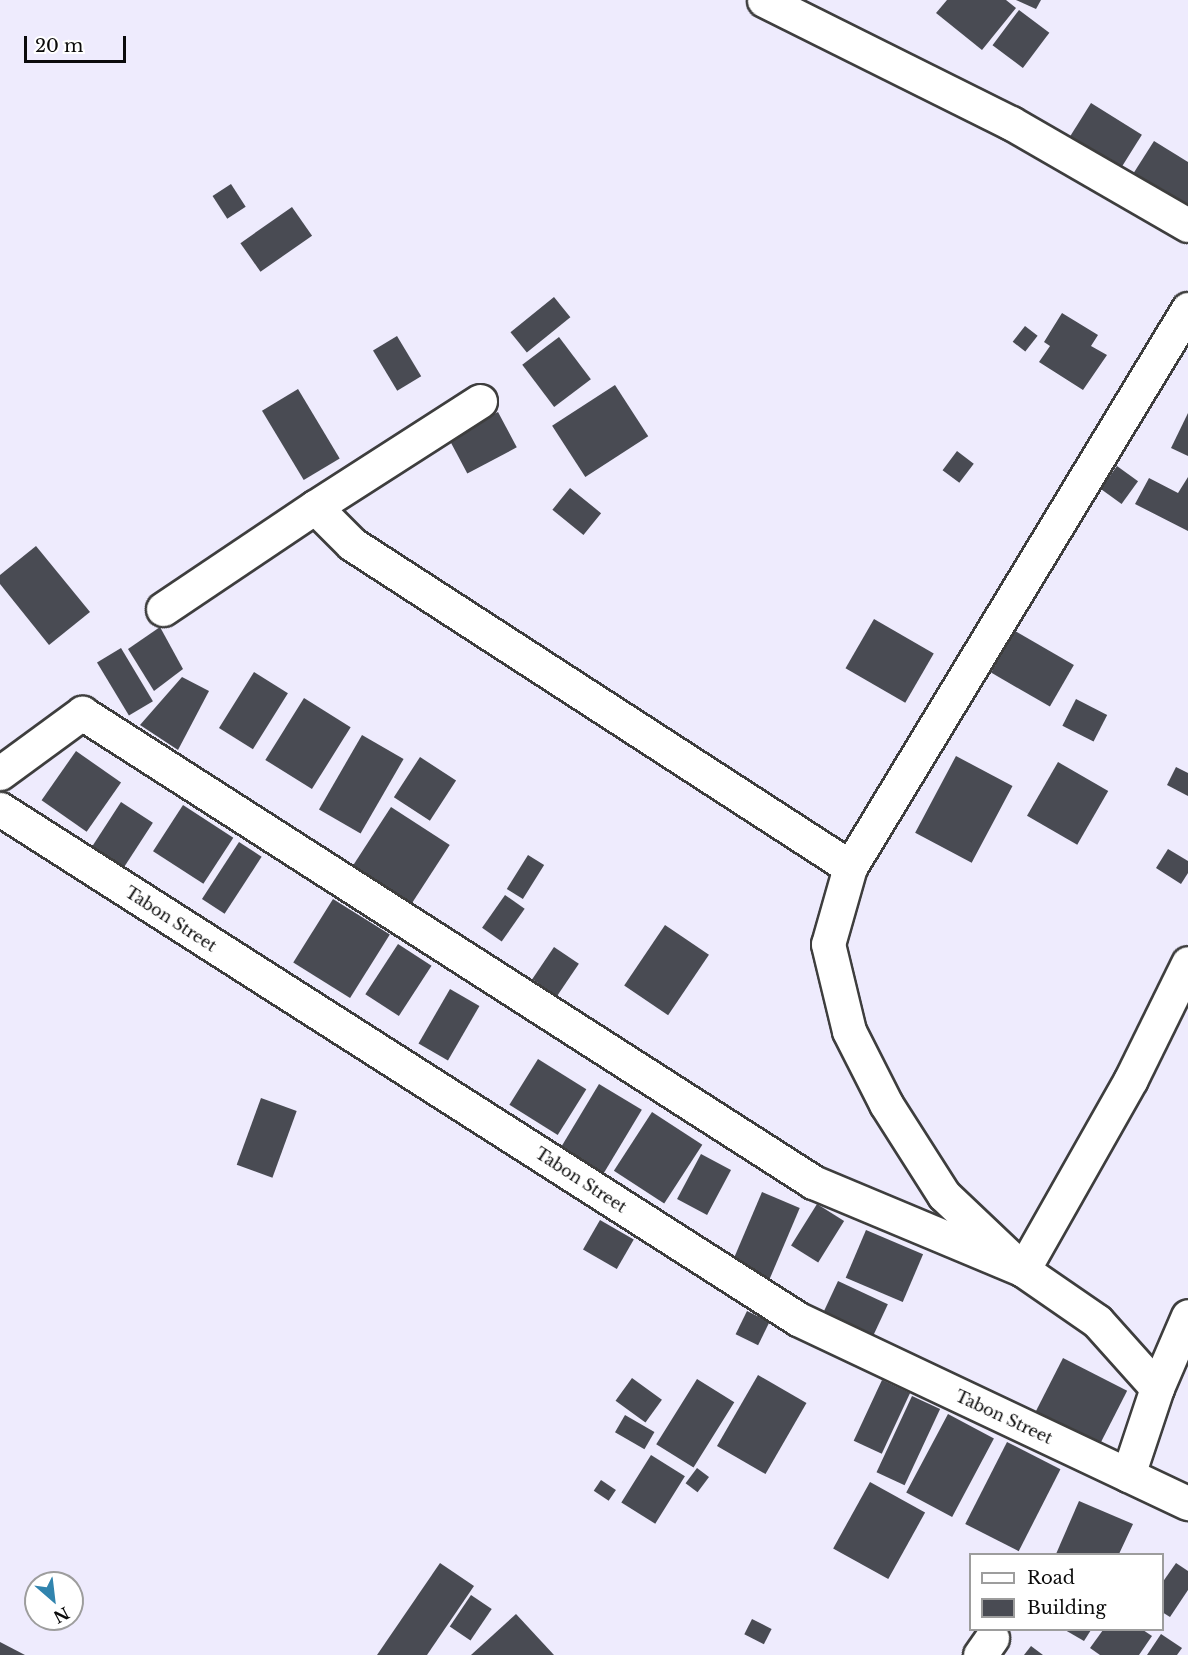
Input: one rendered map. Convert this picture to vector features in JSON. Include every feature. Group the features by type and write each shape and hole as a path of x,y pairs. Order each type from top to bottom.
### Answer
{"street":[{"path":"764,0 1011,123 1188,225"},
{"path":"1157,1388 1097,1321 1023,1270 944,1195 886,1104 849,1031 828,944 850,867 1188,309"},
{"path":"163,609 315,507 480,401"},
{"path":"315,507 352,544 850,867"},
{"path":"0,773 82,713 813,1182 1023,1270"},
{"name":"Tabon Street","path":"0,809 798,1319 1188,1503"},
{"path":"1023,1270 1131,1079 1188,963"},
{"path":"1128,1475 1157,1388 1188,1316"}],"building":[{"path":"947,0 1006,0 1016,8 982,50 936,13"},
{"path":"1016,0 1041,0 1036,9"},
{"path":"1019,10 1049,33 1023,68 993,45"},
{"path":"1091,103 1142,135 1119,172 1068,140"},
{"path":"1154,141 1188,162 1188,209 1133,174"},
{"path":"231,184 246,207 227,219 213,196"},
{"path":"292,207 312,236 260,272 240,243"},
{"path":"554,297 570,317 527,352 510,332"},
{"path":"1062,313 1098,335 1091,346 1107,355 1083,390 1039,362 1050,346 1044,342"},
{"path":"1025,326 1038,336 1025,352 1013,342"},
{"path":"397,336 421,376 397,391 373,350"},
{"path":"559,337 591,379 554,407 522,365"},
{"path":"615,385 648,436 585,477 552,426"},
{"path":"298,389 340,458 304,480 262,411"},
{"path":"498,412 517,447 467,474 449,438"},
{"path":"1188,413 1188,456 1171,448"},
{"path":"957,451 974,464 959,483 943,470"},
{"path":"1117,466 1138,481 1122,504 1101,489"},
{"path":"1188,477 1188,531 1135,504 1149,478 1178,493"},
{"path":"570,488 601,513 583,535 552,510"},
{"path":"36,546 90,612 49,645 0,584 0,575"},
{"path":"874,619 934,654 905,703 846,668"},
{"path":"160,627 183,669 154,691 128,649"},
{"path":"1015,631 1074,665 1050,707 991,673"},
{"path":"121,648 153,701 129,716 97,662"},
{"path":"254,672 288,693 253,749 219,728"},
{"path":"182,677 209,691 178,750 140,725"},
{"path":"304,698 351,727 312,789 265,760"},
{"path":"1076,699 1107,715 1094,742 1062,726"},
{"path":"362,735 404,759 361,833 319,809"},
{"path":"76,751 121,783 87,832 42,800"},
{"path":"956,756 1013,786 972,863 915,833"},
{"path":"420,757 456,780 430,821 394,797"},
{"path":"1058,762 1108,791 1077,845 1027,816"},
{"path":"1176,767 1188,773 1188,796 1167,785"},
{"path":"121,802 153,823 124,867 92,846"},
{"path":"183,805 233,838 203,884 153,851"},
{"path":"391,807 450,845 410,906 351,868"},
{"path":"239,842 262,857 225,914 202,899"},
{"path":"1168,849 1188,861 1188,873 1181,884 1156,868"},
{"path":"528,855 544,865 523,899 507,889"},
{"path":"505,895 525,909 502,942 482,928"},
{"path":"333,899 390,935 350,998 293,963"},
{"path":"665,925 709,955 668,1015 624,986"},
{"path":"398,944 432,966 399,1016 365,994"},
{"path":"554,947 579,964 557,996 532,979"},
{"path":"450,989 479,1006 448,1061 418,1044"},
{"path":"538,1059 586,1089 558,1135 509,1105"},
{"path":"599,1084 642,1110 602,1176 559,1150"},
{"path":"261,1098 297,1111 272,1178 237,1165"},
{"path":"652,1112 702,1145 664,1203 614,1171"},
{"path":"701,1154 731,1170 707,1215 677,1199"},
{"path":"762,1192 800,1208 768,1284 730,1267"},
{"path":"817,1204 844,1221 818,1263 791,1246"},
{"path":"600,1220 634,1240 617,1269 583,1249"},
{"path":"866,1230 923,1254 903,1302 846,1278"},
{"path":"838,1281 888,1304 872,1339 822,1315"},
{"path":"747,1311 769,1322 758,1345 736,1334"},
{"path":"1063,1358 1127,1391 1099,1446 1035,1413"},
{"path":"758,1375 806,1403 765,1474 717,1446"},
{"path":"632,1378 662,1400 645,1422 616,1401"},
{"path":"697,1379 734,1402 694,1468 656,1444"},
{"path":"882,1380 910,1393 882,1454 854,1441"},
{"path":"912,1396 940,1409 905,1485 877,1472"},
{"path":"948,1414 994,1438 952,1517 906,1493"},
{"path":"625,1415 654,1432 644,1449 615,1432"},
{"path":"1007,1442 1060,1469 1019,1551 965,1524"},
{"path":"651,1455 685,1476 655,1524 621,1502"},
{"path":"697,1468 709,1477 698,1492 686,1483"},
{"path":"601,1480 616,1490 609,1501 594,1491"},
{"path":"870,1482 925,1513 888,1579 833,1548"},
{"path":"1079,1501 1133,1524 1119,1553 1056,1553"},
{"path":"440,1563 474,1586 427,1655 377,1655"},
{"path":"1176,1563 1188,1571 1188,1590 1170,1617 1164,1613 1164,1580"},
{"path":"471,1595 492,1609 470,1640 450,1627"},
{"path":"516,1614 554,1655 471,1655"},
{"path":"752,1619 772,1629 764,1644 744,1634"},
{"path":"1067,1631 1090,1631 1084,1641"},
{"path":"1102,1631 1144,1631 1152,1636 1139,1655 1100,1655 1090,1648"},
{"path":"1161,1634 1182,1648 1177,1655 1147,1655"},
{"path":"0,1642 25,1655 0,1655"},
{"path":"1031,1646 1043,1655 1024,1655"}]}
